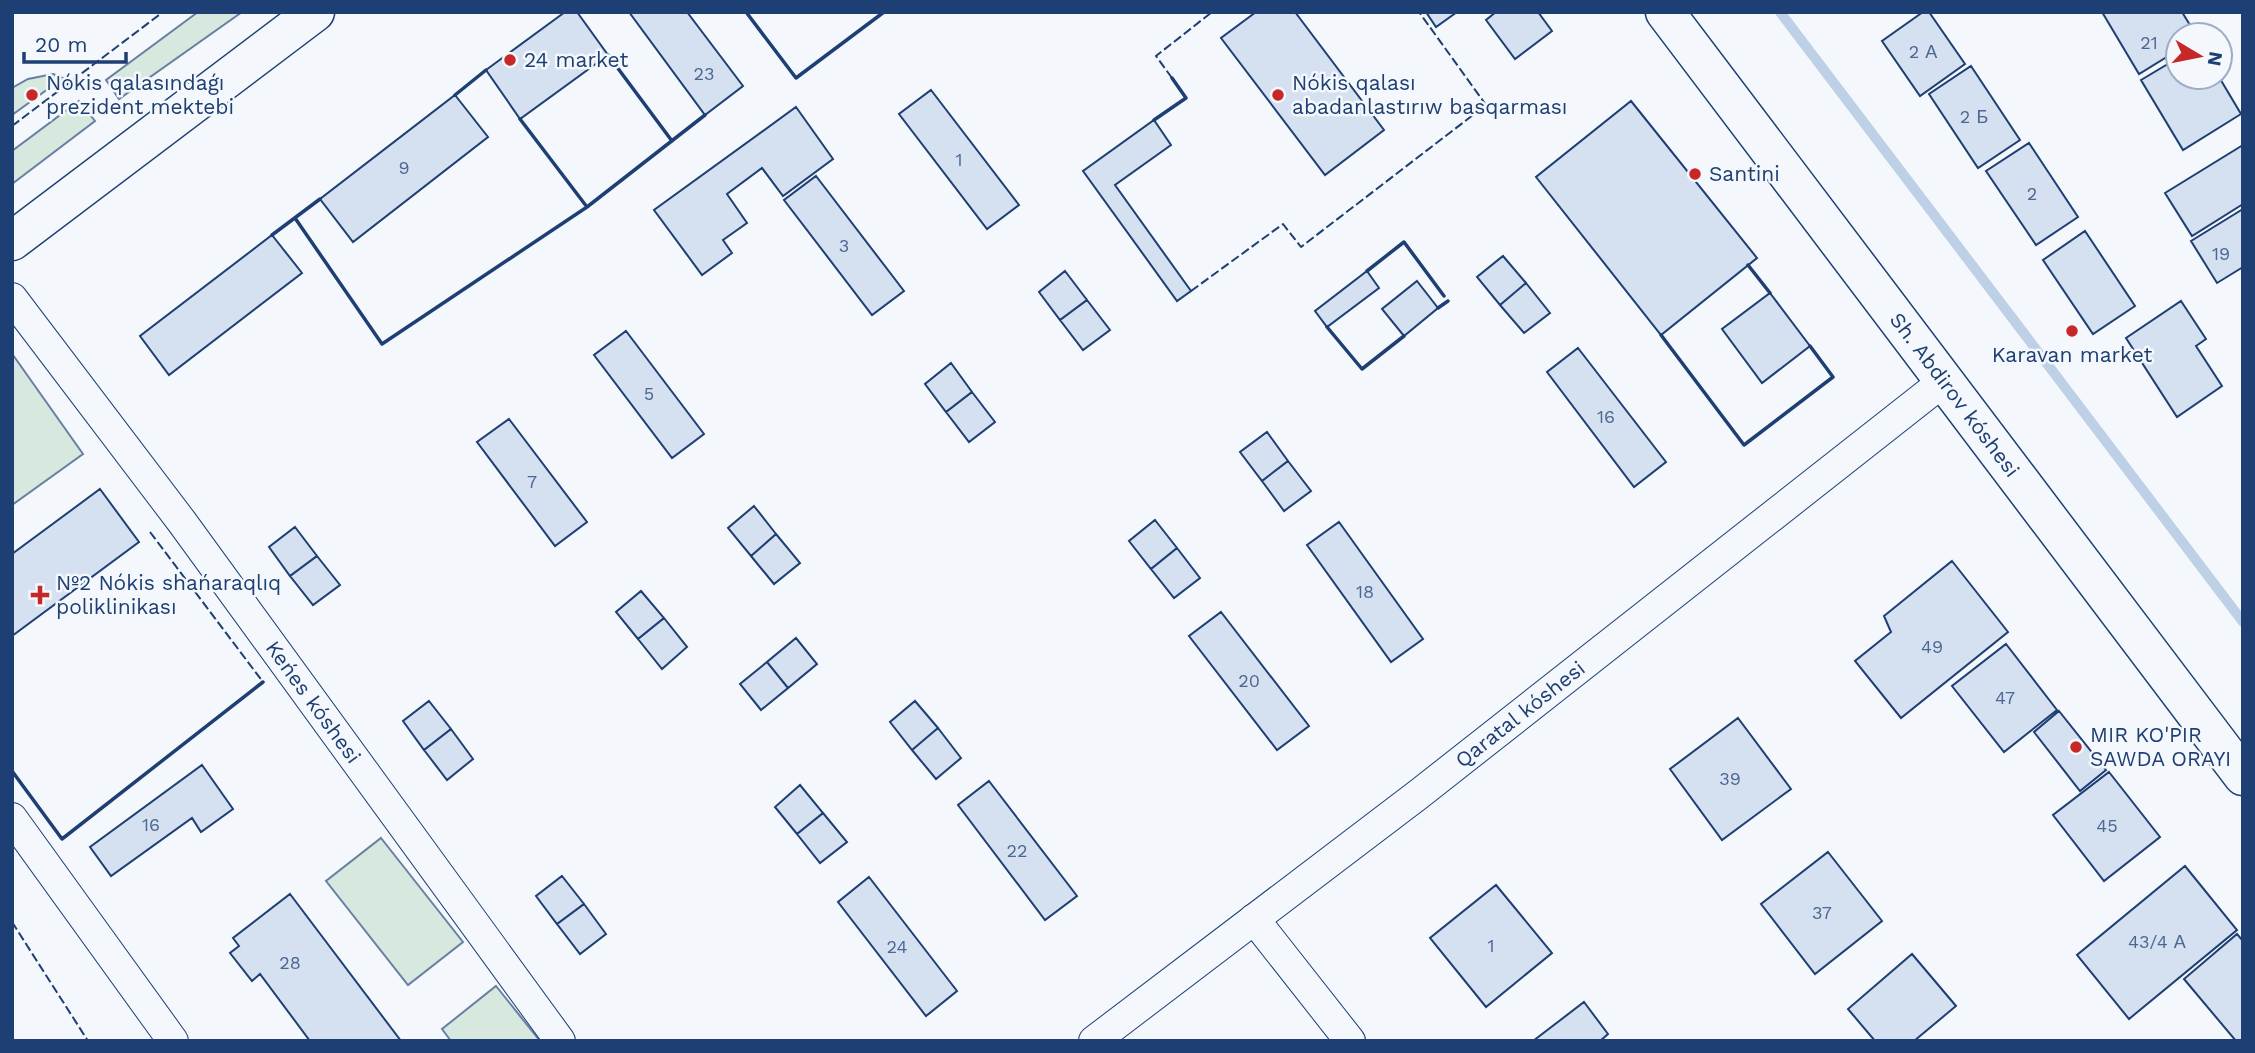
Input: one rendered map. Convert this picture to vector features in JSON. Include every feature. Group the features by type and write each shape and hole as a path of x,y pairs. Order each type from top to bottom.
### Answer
{"street":[{"path":"12,241 315,12"},
{"name":"Sh. Abdirov kóshesi","path":"1665,12 2243,776"},
{"name":"Keńes kóshesi","path":"12,298 174,512 560,1041"},
{"name":"Qaratal kóshesi","path":"1094,1041 1944,381"},
{"path":"12,818 173,1041"},
{"path":"1254,919 1350,1041"}],"shaded area":[{"path":"198,12 242,12 119,99 106,80"},
{"path":"53,74 63,78 12,115 12,88 28,79"},
{"path":"79,101 95,121 12,184 12,151"},
{"path":"12,356 83,454 12,505"},
{"path":"381,838 463,942 408,985 326,881"},
{"path":"496,986 540,1041 451,1041 442,1029"}],"building":[{"path":"565,12 577,12 608,55 520,119 486,70"},
{"path":"629,12 687,12 743,86 705,115"},
{"path":"1256,12 1295,12 1384,130 1325,175 1221,38"},
{"path":"1426,12 1457,12 1436,27"},
{"path":"1496,12 1538,12 1552,31 1515,59 1486,20"},
{"path":"1923,12 1929,12 1965,64 1920,96 1882,41"},
{"path":"2102,12 2182,12 2187,21 2164,21 2164,59 2139,74"},
{"path":"1971,66 2020,140 1978,168 1929,94"},
{"path":"2164,66 2164,91 2227,91 2241,114 2183,150 2141,80"},
{"path":"931,90 1019,205 987,229 899,114"},
{"path":"455,95 488,137 353,242 320,199"},
{"path":"1631,101 1757,258 1661,335 1536,177"},
{"path":"796,107 833,159 783,196 762,168 727,194 747,223 723,240 732,253 702,275 654,210"},
{"path":"1154,120 1171,145 1115,185 1191,291 1177,301 1083,171"},
{"path":"2029,143 2078,217 2036,245 1986,171"},
{"path":"2243,145 2243,204 2192,236 2165,193"},
{"path":"816,176 904,291 872,315 784,200"},
{"path":"2243,209 2243,267 2217,283 2191,241"},
{"path":"2085,231 2135,306 2093,334 2043,260"},
{"path":"272,235 302,273 169,375 140,336"},
{"path":"1503,256 1526,283 1500,305 1477,277"},
{"path":"1065,271 1087,300 1060,320 1039,292"},
{"path":"1367,271 1379,288 1327,327 1315,311"},
{"path":"1417,281 1438,308 1404,336 1382,309"},
{"path":"1526,283 1550,313 1524,333 1500,305"},
{"path":"1770,293 1810,346 1762,383 1722,329"},
{"path":"1087,300 1110,330 1083,350 1060,320"},
{"path":"2181,301 2206,339 2196,346 2222,386 2177,417 2126,338"},
{"path":"626,331 704,434 672,458 594,355"},
{"path":"1578,348 1666,462 1634,487 1547,372"},
{"path":"951,363 972,392 946,412 925,384"},
{"path":"972,392 995,422 969,442 946,412"},
{"path":"509,419 587,522 555,546 477,442"},
{"path":"1267,432 1288,461 1262,481 1240,452"},
{"path":"1288,461 1311,491 1284,511 1262,481"},
{"name":"№2 Nókis shańaraqlıq poliklinikası","path":"100,489 139,542 12,636 12,554"},
{"path":"754,506 776,534 751,556 728,528"},
{"path":"1155,520 1177,548 1151,569 1129,541"},
{"path":"1339,522 1423,639 1391,662 1307,545"},
{"path":"295,527 317,556 290,576 269,547"},
{"path":"776,534 800,563 774,584 751,556"},
{"path":"1177,548 1200,578 1174,598 1151,569"},
{"path":"317,556 340,585 313,605 290,576"},
{"path":"1952,561 2008,632 1901,718 1855,661 1891,632 1884,616"},
{"path":"641,591 664,618 638,639 616,612"},
{"path":"1221,612 1309,726 1277,750 1189,636"},
{"path":"664,618 687,647 662,669 638,639"},
{"path":"796,638 817,664 788,688 767,662"},
{"path":"2006,644 2057,710 2004,752 1952,686"},
{"path":"767,662 788,688 761,710 740,684"},
{"path":"429,701 451,729 424,750 403,721"},
{"path":"915,701 938,728 912,750 890,722"},
{"path":"2059,711 2106,770 2080,791 2034,732"},
{"path":"1738,718 1791,789 1722,840 1670,769"},
{"path":"938,728 961,758 936,779 912,750"},
{"path":"451,729 473,759 447,780 424,750"},
{"path":"202,765 233,809 201,832 192,818 111,876 90,847"},
{"path":"2109,772 2160,837 2104,881 2053,815"},
{"path":"989,781 1077,896 1045,920 958,805"},
{"path":"800,785 823,813 797,834 775,807"},
{"path":"823,813 847,842 820,863 797,834"},
{"path":"1828,852 1882,921 1815,974 1761,904"},
{"path":"2185,866 2237,930 2129,1019 2077,955"},
{"path":"562,876 584,904 557,924 536,896"},
{"path":"869,877 957,991 926,1016 838,902"},
{"path":"1496,885 1552,953 1486,1007 1430,938"},
{"path":"290,894 401,1041 310,1041 260,974 252,981 230,953 239,946 233,938"},
{"path":"584,904 606,934 580,954 557,924"},
{"path":"2237,934 2243,941 2243,1041 2236,1041 2184,979"},
{"path":"1912,954 1956,1006 1914,1041 1875,1041 1848,1009"},
{"path":"1584,1002 1608,1034 1600,1041 1533,1041"}],"waterway":[{"path":"1780,12 2243,622"}],"fence":[{"path":"12,126 163,12"},
{"path":"1172,78 1156,56 1212,12"},
{"path":"1191,291 1283,224 1301,247 1486,105 1419,12"},
{"path":"150,532 263,682"},
{"path":"12,922 88,1041"}],"wall":[{"path":"746,12 796,78 884,12"},
{"path":"608,55 672,141"},
{"path":"455,95 486,70"},
{"path":"1154,120 1186,98 1172,78"},
{"path":"295,218 382,344 587,207 705,115"},
{"path":"520,119 587,207"},
{"path":"272,235 320,199"},
{"path":"1367,271 1404,242 1444,296"},
{"path":"1748,265 1770,293"},
{"path":"1438,308 1448,301"},
{"path":"1327,327 1362,369 1404,336"},
{"path":"1661,335 1744,445 1833,377 1810,346"},
{"path":"12,771 62,839 263,682"}],"place":[{"name":"24 market","path":"510,60"},
{"name":"Nókis qalasındaǵı prezident mektebi","path":"32,95"},
{"name":"Nókis qalası abadanlastırıw basqarması","path":"1278,95"},
{"name":"Santini","path":"1695,174"},
{"name":"Karavan market","path":"2072,331"},
{"name":"№2 Nókis shańaraqlıq poliklinikası","path":"40,595"},
{"name":"MIR KO'PIR SAWDA ORAYI","path":"2076,747"}]}
